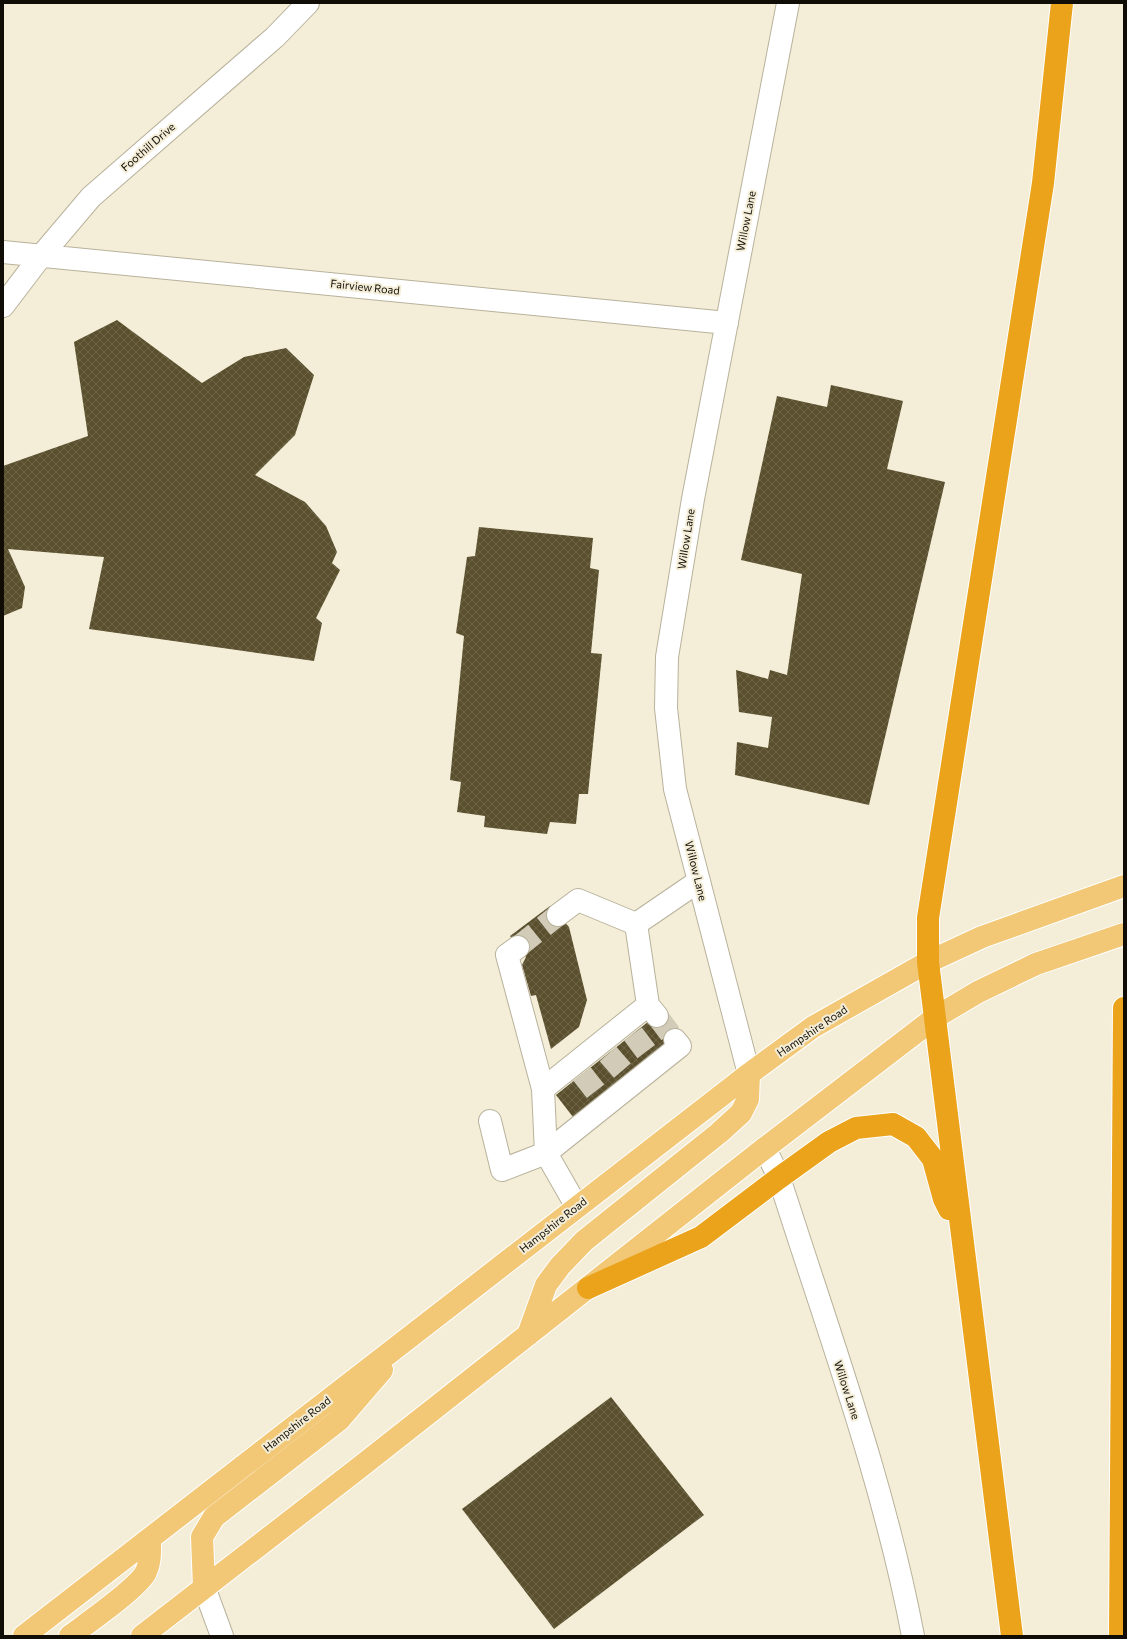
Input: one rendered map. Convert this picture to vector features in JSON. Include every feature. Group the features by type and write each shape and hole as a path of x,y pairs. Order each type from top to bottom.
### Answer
{"highway":[{"path":"1012,1636 928,962 929,910 1013,384 1043,183 1062,3"},
{"path":"1120,1636 1124,1008"},
{"path":"588,1288 701,1237 829,1142 856,1128 893,1124 916,1137 933,1159 944,1199 962,1236"}],"main road":[{"name":"Hampshire Road","path":"24,1636 749,1074 813,1027 928,962 982,937 1124,886"},
{"path":"142,1636 355,1471 765,1148 936,1017 978,992 1036,964 1124,934"},
{"path":"527,1336 546,1285 560,1266 584,1241 719,1133 740,1113 748,1099 749,1074"},
{"path":"204,1587 202,1537 214,1517 339,1420 414,1333"},
{"path":"70,1636 132,1588 145,1574 150,1560 150,1539"}],"street":[{"name":"Foothill Drive","path":"3,306 41,256 91,197 275,37 308,3"},
{"name":"Willow Lane","path":"749,1074 675,789 666,708 667,657 693,498 788,3"},
{"name":"Fairview Road","path":"3,252 727,322"},
{"path":"636,924 699,881"},
{"path":"558,915 578,900 636,924"},
{"path":"543,1089 578,1069 652,1010 636,924"},
{"path":"518,947 506,956 543,1089 546,1153 577,1207"},
{"path":"490,1121 502,1170 546,1153 603,1101 654,1061 680,1046 675,1040"},
{"name":"Willow Lane","path":"765,1148 779,1178 869,1456 905,1590 914,1636"},
{"path":"204,1587 222,1636"}],"building":[{"path":"117,320 202,383 244,357 286,348 314,375 295,435 255,475 305,502 326,526 337,552 332,563 340,570 316,618 322,623 314,661 89,629 104,557 8,549 25,587 22,608 3,616 3,466 88,436 74,342"},
{"path":"831,385 903,401 887,469 945,482 869,805 735,775 737,742 768,748 772,717 739,712 736,670 768,679 770,670 787,675 802,574 741,560 777,396 827,407"},
{"path":"479,527 593,538 590,568 599,570 591,653 602,654 588,794 579,794 576,824 550,822 547,834 484,827 485,816 457,812 461,782 450,780 464,636 456,633 467,557 475,556"},
{"path":"550,906 569,927 587,1000 579,1027 551,1049 536,995 531,996 522,965 526,957 510,936"},
{"path":"663,1010 682,1034 573,1117 556,1095"},
{"path":"611,1397 704,1515 554,1629 462,1509"}],"tunnel":[{"path":"518,947 558,915"},
{"path":"657,1016 675,1040"},
{"path":"633,1034 651,1058"},
{"path":"608,1054 627,1076"},
{"path":"582,1074 600,1097"}]}
